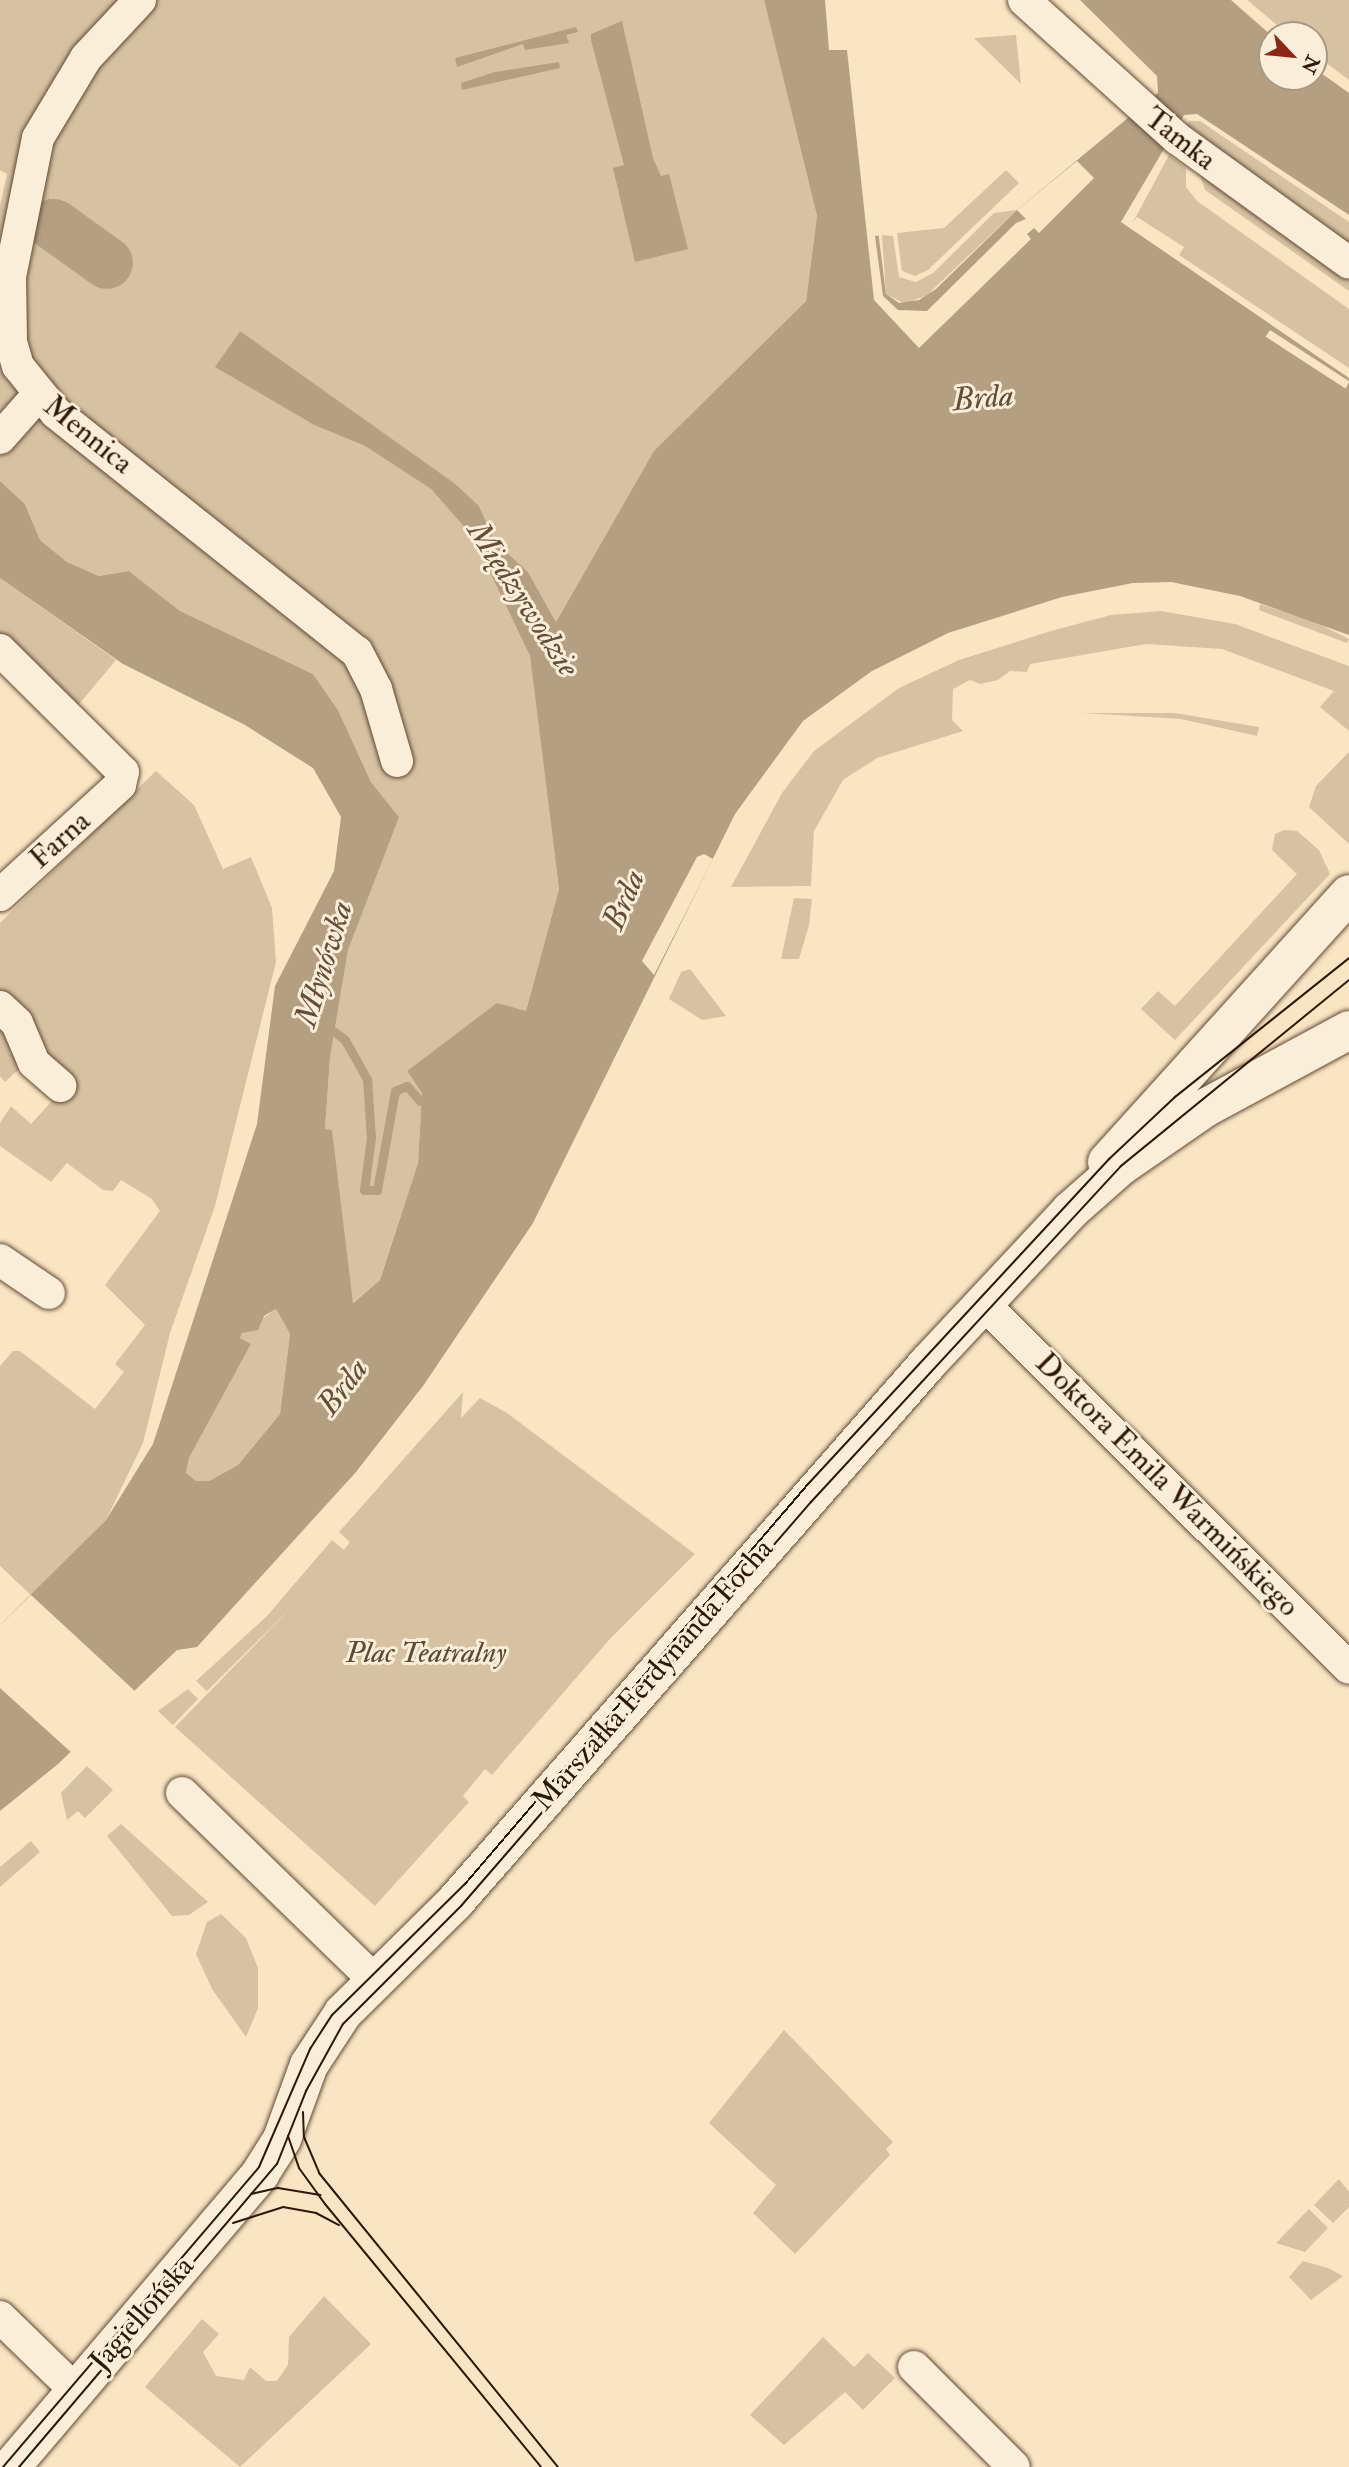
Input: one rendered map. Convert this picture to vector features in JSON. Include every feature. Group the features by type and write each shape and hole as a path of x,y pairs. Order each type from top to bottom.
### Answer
{"street":[{"name":"Mennica","path":"140,0 60,94 29,170 10,277 9,318 18,366 38,395 357,652 376,689 397,761"},
{"name":"Tamka","path":"1024,0 1125,95 1178,139 1349,263"},
{"path":"0,438 38,395"},
{"name":"Farna","path":"0,650 119,764 120,785 2,889"},
{"name":"Marszałka Ferdynanda Focha","path":"271,2160 320,2044 375,1981 456,1902 806,1497 1070,1211 1169,1087 1349,894"},
{"path":"0,1007 17,1023 34,1063 60,1086"},
{"name":"Marszałka Ferdynanda Focha","path":"1070,1211 1121,1166 1205,1108 1349,1030"},
{"path":"0,1260 49,1293"},
{"name":"Doktora Emila Warmińskiego","path":"984,1304 1349,1668"},
{"path":"182,1793 375,1981"},
{"name":"Jagiellońska","path":"12,2466 271,2160"},
{"path":"0,2317 76,2391"},
{"path":"914,2367 1014,2467"}],"green space":[{"path":"0,0 764,0 817,216 806,301 654,452 556,622 528,572 495,543 479,506 240,331 216,367 314,425 365,446 431,489 473,537 530,656 559,889 526,1011 497,1004 407,1071 422,1093 418,1163 380,1280 352,1303 332,1131 325,1129 330,1058 348,950 398,816 371,782 338,710 313,674 180,611 129,571 99,576 67,562 40,540 25,504 0,481 0,205 7,174 0,170"},
{"path":"1247,0 1349,0 1349,80 1328,64 1328,21 1272,21"},
{"path":"1016,35 1021,84 974,38"},
{"path":"1189,121 1200,121 1349,222 1349,246 1185,128"},
{"path":"1169,155 1186,168 1186,187 1197,201 1349,309 1349,368 1179,255 1184,247 1137,217 1132,224"},
{"path":"1006,170 1019,183 928,270 915,276 902,271 897,233 944,228"},
{"path":"1199,173 1349,276 1349,291 1205,190"},
{"path":"1017,210 927,295 905,304 886,294 882,235 893,236 899,277 916,282 933,273 994,213"},
{"path":"0,578 116,660 75,709 0,640"},
{"path":"1260,604 1315,622 1349,639 1347,643 1259,610"},
{"path":"1161,611 1235,624 1349,666 1349,731 1320,707 1334,691 1222,649 1146,644 1030,664 1027,672 1010,671 998,680 980,684 970,680 953,689 952,720 963,731 877,758 843,780 814,831 811,886 731,887 782,793 814,751 899,688 959,660 1051,631 1111,615"},
{"path":"1082,713 1175,713 1259,727 1257,736 1181,719"},
{"path":"1349,752 1349,844 1309,807 1316,786"},
{"path":"156,771 194,805 223,869 251,857 272,908 276,962 215,1206 170,1333 143,1443 106,1520 31,1595 0,1566 0,1366 13,1351 20,1351 95,1409 124,1372 115,1364 145,1325 105,1285 160,1211 152,1199 121,1180 113,1191 103,1190 67,1163 51,1182 0,1146 0,1123 11,1106 31,1124 52,1101 19,1069 5,1082 0,1076 0,923"},
{"path":"1284,830 1297,831 1319,850 1330,874 1175,1040 1141,1009 1158,991 1175,1006 1297,874 1272,850 1275,834"},
{"path":"794,898 812,899 809,925 799,959 781,959"},
{"path":"690,969 726,1016 702,1020 669,999 681,972"},
{"path":"276,1309 290,1334 280,1414 238,1465 209,1481 196,1481 186,1474 189,1458 251,1344 240,1338 242,1333"},
{"name":"Plac Teatralny","path":"463,1392 461,1418 480,1398 507,1413 695,1554 609,1640 492,1775 485,1769 463,1796 469,1802 375,1906 175,1727 294,1605 207,1691 196,1681 267,1616 332,1540 344,1550 350,1542 339,1532"},
{"path":"188,1689 198,1699 173,1725 158,1711"},
{"path":"87,1766 113,1790 85,1818 78,1811 67,1820 61,1793"},
{"path":"121,1824 208,1902 189,1915 172,1916 107,1836"},
{"path":"31,1841 40,1852 0,1887 0,1867"},
{"path":"221,1914 246,1938 258,1968 258,2008 246,2037 212,1989 196,1954 207,1922"},
{"path":"784,2030 893,2142 886,2149 890,2155 795,2254 753,2213 776,2185 709,2123"},
{"path":"1339,2179 1349,2192 1349,2207 1333,2223 1314,2205"},
{"path":"1309,2209 1328,2228 1305,2252 1276,2243"},
{"path":"1303,2261 1328,2268 1343,2276 1311,2300 1289,2277"},
{"path":"324,2296 371,2344 240,2467 145,2387 202,2319 219,2334 203,2352 216,2376 244,2380 250,2367 266,2381 277,2381 288,2365 289,2337"},
{"path":"823,2337 854,2367 868,2353 895,2378 863,2410 845,2392 784,2445 750,2415"}],"water":[{"path":"764,0 859,0 865,127 886,294 899,303 919,300 936,289 1017,210 1158,93 1157,76 1080,0 1231,0 1258,24 1258,91 1328,91 1328,78 1349,93 1349,215 1197,114 1184,115 1121,222 1349,378 1349,635 1240,596 1171,582 1133,583 1062,597 948,633 872,671 803,721 735,814 533,1223 423,1386 356,1472 197,1647 177,1650 58,1764 0,1811 0,1625 106,1520 153,1444 257,1124 275,986 334,871 341,817 313,768 245,725 123,664 0,578 0,481 25,504 40,540 67,562 99,576 129,571 180,611 313,674 338,710 371,782 399,817 348,950 330,1058 325,1129 332,1130 353,1303 380,1280 418,1163 422,1093 407,1071 497,1003 526,1011 559,889 530,656 473,537 431,489 365,446 314,425 215,367 240,331 454,483 479,506 495,542 528,572 556,622 654,451 806,301 817,216","holes":["276,1309 290,1334 280,1414 238,1465 209,1481 196,1481 186,1473 189,1458 251,1344 240,1338 242,1333 258,1330 264,1316"]},
{"path":"622,21 653,158 661,176 669,174 688,249 635,262 613,168 624,165 591,40 591,34"},
{"path":"576,27 578,32 566,35 569,43 525,50 523,44 457,67 455,58"},
{"path":"559,62 560,68 462,90 461,83 495,72"},
{"path":"48,198 85,224 64,255 40,238"}],"pier":[{"path":"825,0 862,0 882,235 875,236 883,296 898,310 927,311 1016,223 1026,219 1017,210 1077,161 1094,178 1039,233 1034,228 1027,234 1031,239 919,348 874,300 847,50 829,50"},
{"path":"1270,330 1349,381 1345,388 1266,337"},
{"path":"704,854 713,859 654,975 642,961 697,857"},
{"path":"31,1595 137,1693 73,1754 0,1688 0,1625"}],"waterway":[{"name":"Międzywodzie","path":"54,225 107,263"},
{"name":"Młynówka","path":"328,1027 345,1040 367,1079 371,1138 364,1190 377,1190 395,1091 407,1086 420,1101"}],"tram line":[{"path":"3,2467 259,2167 310,2049 332,2015 465,1884 809,1483 1109,1159 1175,1097 1349,958"},
{"path":"19,2467 277,2164 306,2091 343,2024 461,1906 811,1502 1121,1166 1349,980"},
{"path":"303,2112 304,2137 319,2173 558,2467"},
{"path":"288,2136 299,2168 325,2204 541,2467"},
{"path":"251,2194 278,2188 320,2195"},
{"path":"233,2223 283,2207 316,2213 339,2225"}],"water label":[{"name":"Brda","path":"983,398"},
{"name":"Brda","path":"624,900"},
{"name":"Brda","path":"343,1387"}]}
